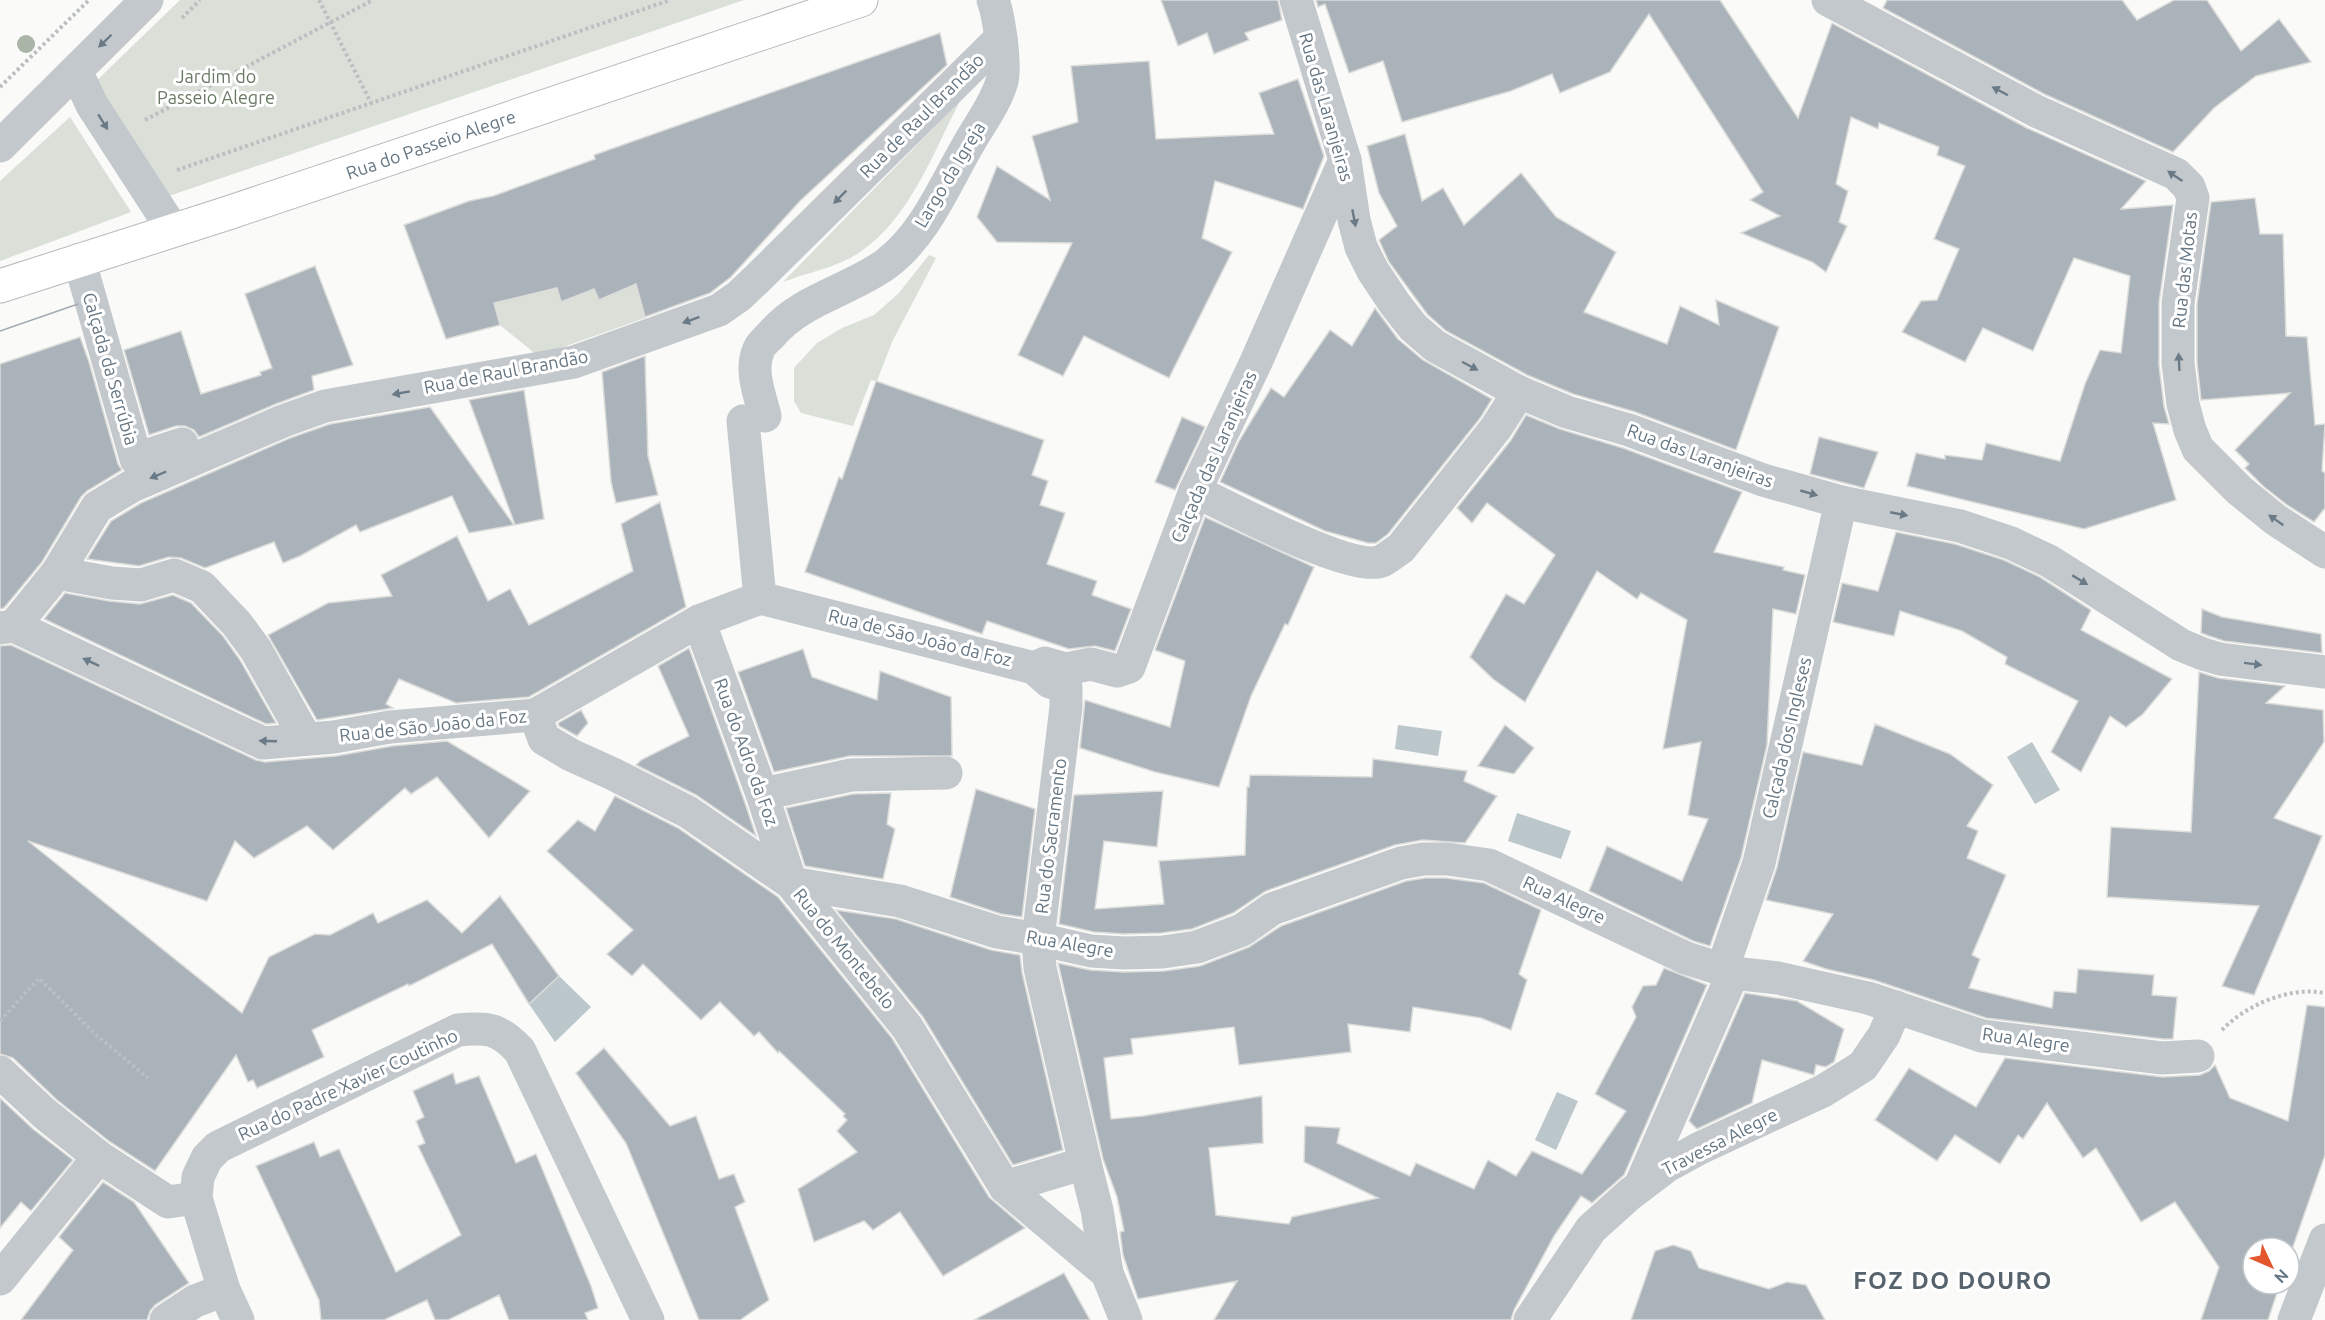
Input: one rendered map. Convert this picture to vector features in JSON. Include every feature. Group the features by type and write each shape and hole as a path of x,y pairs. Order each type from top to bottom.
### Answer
{"main road":[{"name":"Rua do Passeio Alegre","path":"0,286 861,0"}],"street":[{"path":"0,146 147,0"},
{"name":"Largo da Igreja","path":"760,597 754,418 755,375 759,350 781,322 806,305 851,285 887,264 911,240 928,218 1003,80 1001,38 993,0"},
{"name":"Rua das Laranjeiras","path":"1296,0 1345,160 1354,220 1361,248 1395,304 1413,327 1435,346 1519,392 1567,412 1629,430 1763,480 1841,502 1960,526 2011,543 2084,583 2181,645 2203,654 2220,659 2325,672"},
{"name":"Rua das Motas","path":"1828,0 2036,111 2176,174 2189,186 2193,198 2178,303 2178,343 2183,404 2190,430 2199,449 2239,490 2276,520 2325,552"},
{"name":"Rua de Raul Brandão","path":"7,627 57,573 97,507 211,443 325,406 574,362 719,310 739,296 759,277 1001,38"},
{"path":"76,71 92,105 173,230"},
{"name":"Calçada das Laranjeiras","path":"1034,668 1045,663 1066,669 1091,664 1117,671 1129,667 1196,491 1345,160"},
{"name":"Calçada da Serrúbia","path":"79,259 136,459 211,443"},
{"path":"1196,491 1306,543 1358,562 1381,562 1401,548 1496,428 1519,392"},
{"name":"Calçada dos Ingleses","path":"1640,1186 1728,972 1759,863 1841,502"},
{"path":"57,573 112,583 141,585 174,575 202,587 237,624 256,650 306,739"},
{"name":"Rua de São João da Foz","path":"7,627 263,743 334,736 390,727 535,716 699,621 760,597 1034,668"},
{"name":"Rua do Adro da Foz","path":"699,621 762,794 791,883"},
{"name":"Rua do Sacramento","path":"1034,668 1050,682 1066,687 1066,707 1038,939 1040,968 1085,1163"},
{"name":"Rua do Montebelo","path":"535,716 544,740 688,812 791,883 907,1027 1005,1187 1107,1273"},
{"path":"762,794 851,776 946,773"},
{"name":"Rua Alegre","path":"791,883 900,901 996,932 1091,951 1163,952 1197,947 1242,930 1272,909 1401,863 1423,858 1447,859 1489,865 1686,958 1728,972 1778,978 1829,989 1896,1007 1982,1036 2162,1058 2198,1056"},
{"name":"Travessa Alegre","path":"1530,1320 1592,1229 1640,1186 1667,1166 1700,1148 1823,1091 1863,1066 1884,1035 1896,1007"},
{"name":"Rua do Padre Xavier Coutinho","path":"196,1198 198,1177 207,1158 218,1147 458,1030 479,1028 496,1031 508,1038 526,1064 648,1320"},
{"path":"0,1072 45,1114 99,1157 168,1202 196,1198 224,1290 238,1320"},
{"path":"0,1279 99,1157"},
{"path":"1005,1187 1085,1163"},
{"name":"Rua do Montebelo","path":"1085,1163 1097,1210 1107,1273 1126,1320"},
{"path":"2294,1320 2325,1240"},
{"path":"166,1320 195,1301 224,1290"}],"path":[{"path":"0,87 89,0"},
{"path":"319,0 371,103"},
{"path":"138,124 373,0"},
{"path":"168,173 670,0"},
{"path":"0,1021 39,978 95,1034 148,1078"},
{"path":"2198,1056 2225,1027 2250,1008 2283,996 2313,991 2325,993"}],"green space":[{"name":"Jardim do Passeio Alegre","path":"180,0 744,0 160,199 93,84"},
{"path":"960,101 919,183 893,221 878,238 842,262 783,282"},
{"path":"70,117 131,212 0,261 0,181"},
{"path":"929,255 936,258 892,342 877,381 871,380 853,426 801,413 794,401 794,368 817,343 842,328 874,315 898,294"},
{"path":"636,284 645,318 538,356 500,325 493,301 557,288 562,302 594,289 598,297 603,294 606,297"}],"shaded area":[{"path":"1398,725 1442,731 1438,756 1395,749"},
{"path":"2032,742 2060,790 2035,804 2007,757"},
{"path":"1517,813 1571,831 1561,859 1508,841"},
{"path":"559,976 591,1007 555,1042 529,1004"},
{"path":"1557,1092 1578,1101 1556,1150 1535,1140"}],"building":[{"path":"1161,0 1278,0 1282,20 1245,33 1249,40 1214,54 1207,33 1178,46"},
{"path":"1316,0 1720,0 1798,118 1832,23 2027,128 2146,181 2121,209 2173,205 2159,303 2159,365 2164,406 2169,424 2153,423 2176,500 2084,529 1907,486 1916,453 1945,459 1945,455 1982,460 1986,443 2060,461 2085,384 2100,350 2121,353 2130,276 2074,258 2033,351 1983,328 1965,362 1902,332 1921,301 1937,300 1959,249 1934,239 1965,166 1937,155 1939,147 1879,123 1878,129 1851,117 1836,184 1848,191 1839,222 1847,226 1826,272 1812,262 1741,233 1780,216 1750,200 1763,192 1649,14 1610,72 1560,93 1552,74 1511,91 1402,122 1383,61 1349,73 1325,4 1318,7"},
{"path":"1887,0 2122,0 2137,20 2174,0 2207,0 2241,51 2279,19 2311,62 2256,76 2214,108 2173,152 2044,94 1883,8"},
{"path":"940,33 947,65 800,201 731,277 710,293 645,317 636,284 599,300 594,289 561,302 557,288 494,303 500,325 446,339 404,225 469,201 493,196 595,159 594,155"},
{"path":"1149,61 1156,139 1274,134 1259,93 1298,79 1324,156 1303,209 1215,181 1202,238 1232,252 1169,378 1084,336 1063,376 1018,355 1072,243 997,242 977,217 997,166 1050,200 1032,136 1078,122 1071,66"},
{"path":"1405,134 1422,201 1443,188 1464,225 1521,173 1556,217 1616,252 1584,312 1667,344 1680,306 1719,325 1716,300 1779,327 1736,450 1635,412 1573,394 1527,375 1446,331 1427,314 1389,262 1379,240 1397,226 1379,193 1367,146"},
{"path":"2255,198 2260,234 2283,234 2286,336 2307,337 2315,425 2325,424 2322,471 2325,473 2325,508 2314,522 2263,486 2245,468 2249,464 2235,450 2290,393 2201,400 2197,362 2197,304 2211,202"},
{"path":"315,266 353,365 312,376 314,390 199,437 194,430 185,426 176,426 149,435 124,350 181,331 201,394 261,375 260,372 272,368 245,294"},
{"path":"1375,308 1398,339 1423,360 1492,399 1481,417 1388,534 1376,543 1368,543 1325,531 1220,482 1239,441 1271,388 1284,397 1330,330 1352,346"},
{"path":"80,337 118,464 122,470 81,497 42,562 4,608 0,609 0,364"},
{"path":"645,356 648,456 658,495 616,503 611,482 602,372"},
{"path":"876,381 1044,440 1032,475 1048,481 1040,505 1065,513 1047,564 1097,581 1092,595 1131,609 1115,651 1095,646 1069,649 987,621 982,634 805,572 839,477 842,479"},
{"path":"524,390 544,519 515,525 469,400"},
{"path":"430,407 514,525 469,533 452,496 360,532 356,525 283,563 274,542 205,568 181,558 169,557 139,566 87,559 111,521 141,503 290,438 330,424"},
{"path":"1526,415 1742,492 1714,552 1784,567 1783,570 1805,575 1796,614 1773,609 1767,745 1741,858 1710,946 1693,941 1589,891 1607,846 1682,881 1708,819 1688,815 1701,742 1663,749 1687,620 1641,593 1637,599 1597,571 1525,702 1493,679 1470,657 1506,594 1524,604 1555,555 1487,503 1472,523 1457,508 1511,440"},
{"path":"1182,417 1205,427 1175,490 1155,482"},
{"path":"1819,437 1878,452 1864,488 1810,474"},
{"path":"660,502 686,607 529,697 456,703 399,679 386,704 393,708 317,720 268,635 328,603 392,596 381,575 457,536 488,601 510,589 529,625 633,571 621,524"},
{"path":"1205,517 1314,567 1288,625 1285,624 1251,696 1219,787 1155,772 1080,748 1085,700 1170,727 1185,661 1155,650"},
{"path":"1896,532 1955,544 2004,560 2040,577 2091,610 2081,630 2172,679 2143,714 2126,727 2110,716 2081,772 2051,752 2078,701 2005,664 2007,657 1962,631 1900,611 1894,636 1833,622 1842,583 1878,591"},
{"path":"65,593 140,604 173,595 191,603 223,636 240,660 276,723 266,724 44,619"},
{"path":"2202,609 2222,617 2321,634 2322,653 2224,641 2209,636 2201,633"},
{"path":"11,645 256,760 265,762 336,756 392,746 447,741 530,791 489,838 437,777 411,794 405,788 333,850 307,826 254,858 235,841 207,901 28,841 242,1013 269,957 315,934 330,935 373,913 378,923 427,900 462,933 500,896 559,976 529,1004 492,944 409,986 408,984 312,1030 324,1057 257,1088 253,1080 248,1082 236,1055 155,1171 110,1142 57,1100 13,1058 0,1054 0,646"},
{"path":"689,648 756,836 696,795 636,765 641,760 689,736 658,666"},
{"path":"803,649 812,677 877,700 880,671 951,697 952,756 850,756 774,772 738,672"},
{"path":"2199,672 2218,678 2285,686 2266,703 2323,710 2324,742 2274,818 2322,836 2254,995 2222,986 2259,906 2107,897 2111,827 2191,832"},
{"path":"581,710 588,723 577,736 559,726 558,723"},
{"path":"1875,724 1950,754 1993,785 1967,826 1978,831 1967,858 2006,875 1972,955 1980,959 1969,988 2052,1008 2054,991 2076,993 2078,969 2154,975 2152,995 2177,997 2173,1039 1986,1018 1874,980 1803,961 1833,914 1766,900 1777,867 1803,752 1862,765"},
{"path":"1505,725 1534,748 1514,774 1478,766"},
{"path":"1373,759 1467,771 1464,781 1497,796 1465,843 1423,840 1395,845 1266,891 1233,913 1192,929 1124,934 1094,932 1059,924 1074,795 1163,791 1157,847 1104,841 1095,909 1164,904 1159,861 1245,855 1247,787 1249,787 1250,775 1372,777"},
{"path":"976,789 1035,809 1022,917 1001,914 950,897"},
{"path":"891,793 887,824 895,829 883,879 805,866 786,808 853,794"},
{"path":"615,796 678,828 778,897 892,1038 989,1197 1025,1228 943,1276 900,1212 873,1230 864,1221 814,1242 798,1189 857,1152 837,1131 847,1120 843,1116 845,1114 779,1051 778,1053 759,1032 754,1036 720,1002 701,1020 643,964 632,976 607,954 633,930 547,851 578,820 595,831"},
{"path":"1425,878 1484,883 1541,910 1519,974 1527,980 1511,1030 1481,1018 1413,1007 1410,1032 1348,1024 1351,1052 1239,1065 1234,1027 1131,1039 1133,1054 1104,1058 1111,1119 1143,1116 1262,1096 1263,1143 1209,1148 1216,1215 1289,1224 1292,1217 1378,1198 1304,1162 1305,1126 1340,1128 1337,1143 1410,1176 1416,1163 1474,1189 1488,1160 1516,1176 1532,1151 1582,1174 1626,1111 1595,1094 1636,1017 1632,1007 1643,986 1656,985 1664,968 1707,985 1624,1175 1592,1203 1581,1196 1554,1236 1514,1310 1511,1320 1214,1320 1237,1281 1138,1299 1123,1255 1120,1232 1124,1231 1117,1197 1103,1159 1058,963 1090,970 1124,972 1164,971 1200,966 1249,947 1281,926 1406,881"},
{"path":"836,910 896,919 991,950 1020,955 1063,1150 1013,1165 923,1017"},
{"path":"1745,993 1797,1001 1844,1029 1834,1062 1826,1067 1816,1065 1814,1075 1762,1060 1752,1103 1697,1129 1689,1121"},
{"path":"2307,1005 2325,1007 2325,1155 2297,1236 2241,1236 2241,1296 2276,1296 2268,1320 2201,1320 2219,1267 2175,1202 2141,1222 2096,1148 2083,1158 2047,1103 2023,1139 2018,1135 2000,1164 1955,1135 1937,1161 1875,1120 1909,1068 1976,1107 2005,1058 2163,1077 2200,1075 2215,1065 2230,1098 2288,1121"},
{"path":"604,1048 670,1126 696,1116 719,1179 734,1174 745,1202 735,1207 769,1300 740,1320 699,1320 626,1143 576,1073"},
{"path":"453,1073 456,1084 479,1076 516,1163 536,1154 598,1308 585,1313 588,1320 509,1320 499,1295 448,1320 435,1320 427,1300 384,1320 321,1320 319,1300 256,1166 314,1142 320,1157 339,1149 396,1272 461,1235 418,1146 425,1143 416,1121 424,1117 413,1091"},
{"path":"0,1098 33,1129 73,1160 31,1211 21,1202 0,1228"},
{"path":"103,1182 134,1202 189,1283 155,1305 147,1320 21,1320 73,1250 59,1237"},
{"path":"1673,1245 1691,1251 1699,1268 1769,1289 1787,1282 1806,1285 1825,1320 1631,1320 1655,1251"},
{"path":"1064,1273 1090,1320 974,1320"}],"tram line":[{"path":"0,331 78,304"}],"district":[{"name":"FOZ DO DOURO","path":"1953,1281"}]}
